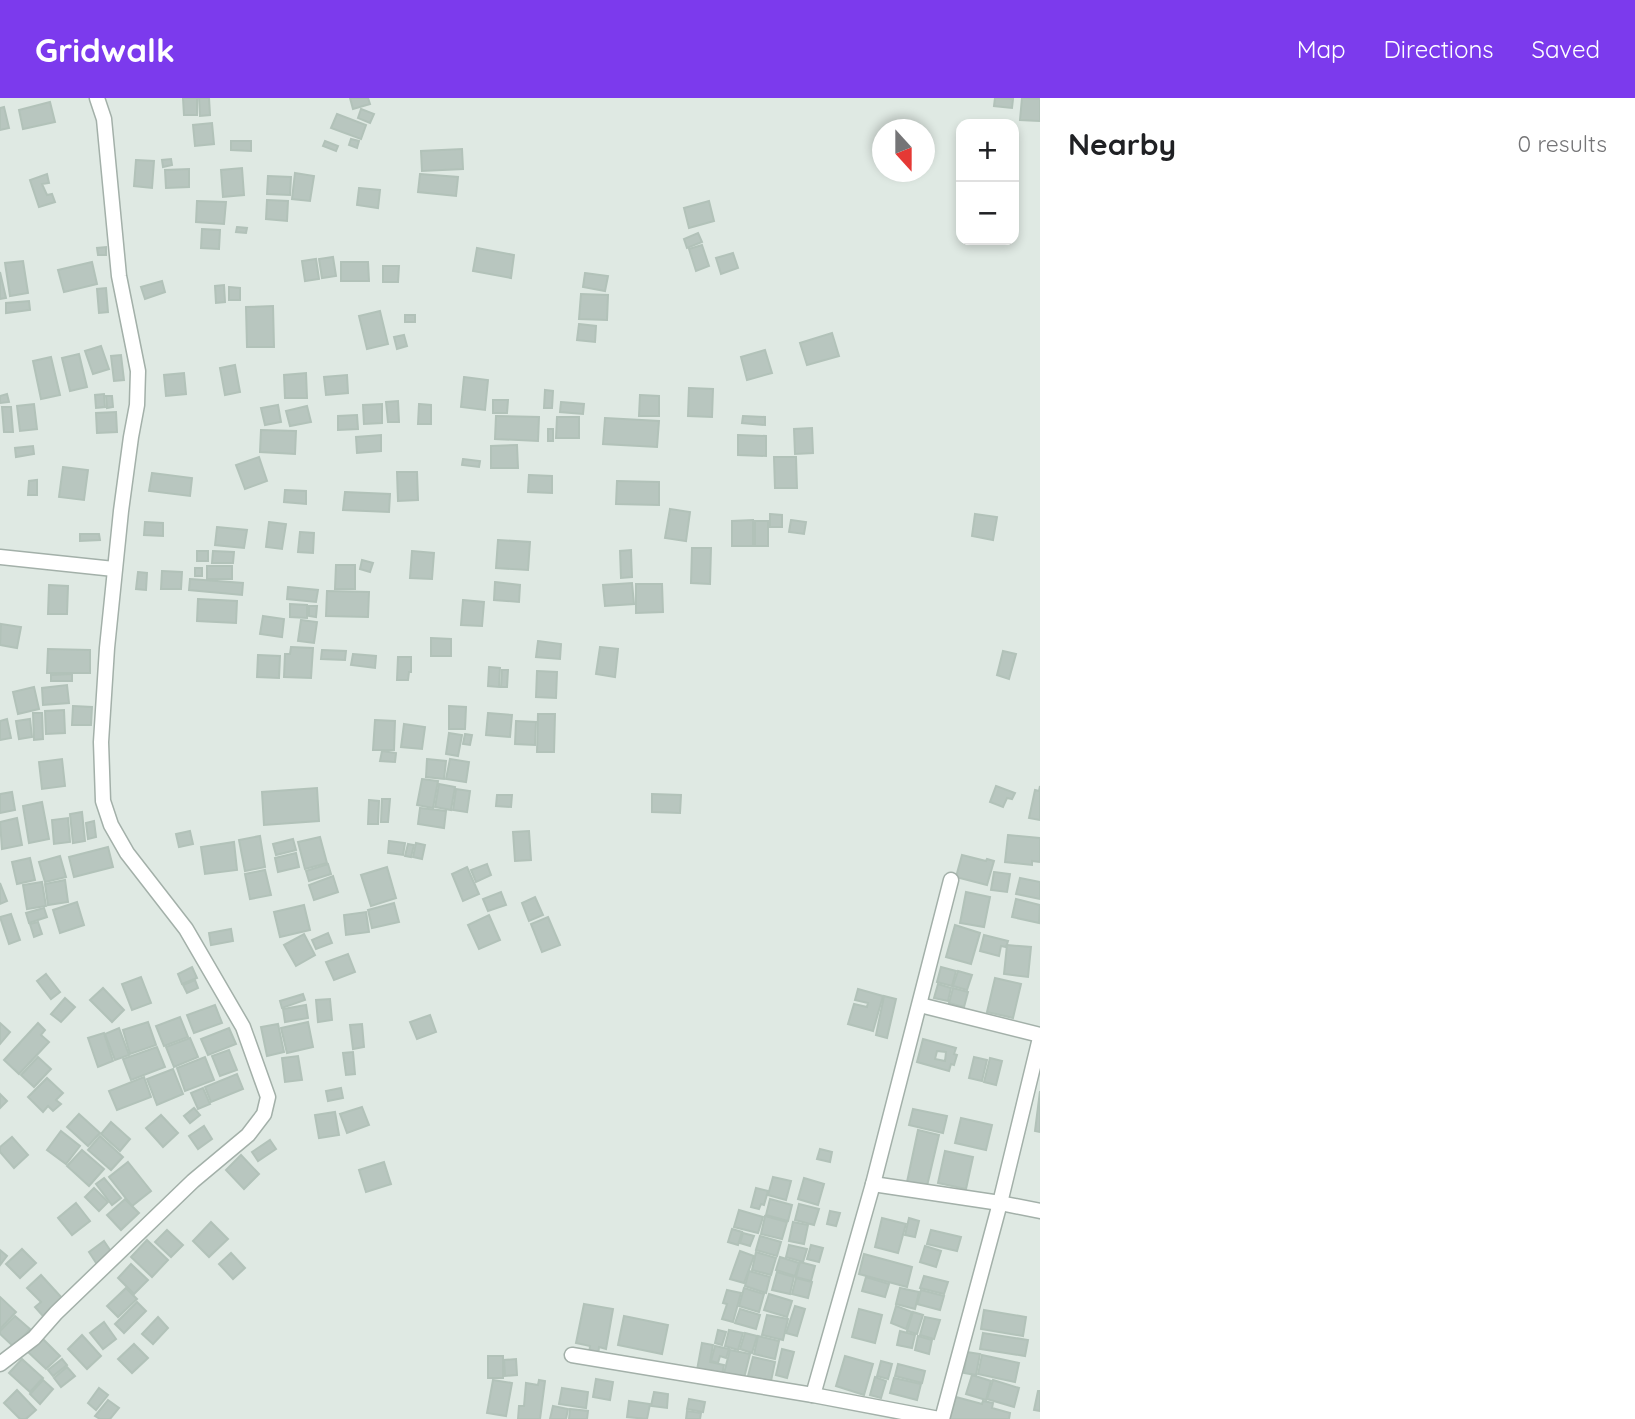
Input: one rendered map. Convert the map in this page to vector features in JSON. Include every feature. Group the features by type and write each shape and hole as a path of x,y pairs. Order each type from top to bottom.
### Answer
{"street":[{"path":"0,1364 34,1338 56,1313 193,1181 248,1135 264,1114 268,1097 243,1027 186,929 127,853 111,825 103,801 101,742 114,569 131,437 138,405 138,371 119,276 104,119 97,98"},
{"path":"0,557 114,569"},
{"path":"813,1395 873,1184 951,880"},
{"path":"572,1355 941,1419 1000,1203 1040,1036 920,1005"},
{"path":"873,1184 1040,1211"}],"building":[{"path":"183,98 197,98 197,115 184,115"},
{"path":"199,98 209,98 210,115 200,116"},
{"path":"350,98 368,98 370,104 353,109"},
{"path":"995,98 1013,99 1012,108 994,106"},
{"path":"1022,98 1040,99 1040,121 1020,120"},
{"path":"50,102 55,122 23,129 19,110"},
{"path":"4,107 9,128 0,130 0,108"},
{"path":"361,109 374,114 370,123 358,118"},
{"path":"337,114 366,125 361,139 331,128"},
{"path":"212,123 214,144 195,146 193,125"},
{"path":"351,139 359,141 357,148 349,145"},
{"path":"231,141 251,141 251,151 231,150"},
{"path":"325,141 338,146 336,151 323,146"},
{"path":"462,149 463,169 422,171 421,151"},
{"path":"171,159 172,165 163,167 162,160"},
{"path":"136,160 154,161 152,188 134,186"},
{"path":"242,168 244,195 223,197 221,170"},
{"path":"189,169 189,187 166,188 165,170"},
{"path":"295,173 314,176 310,201 292,199"},
{"path":"47,174 49,183 42,184 47,195 52,194 55,202 39,207 30,180"},
{"path":"420,174 458,177 456,196 418,192"},
{"path":"268,176 291,177 290,195 267,194"},
{"path":"359,188 380,190 378,208 357,205"},
{"path":"267,200 288,201 287,221 266,219"},
{"path":"197,201 226,202 224,224 196,222"},
{"path":"709,201 714,221 689,228 684,208"},
{"path":"237,227 247,228 246,233 236,232"},
{"path":"202,229 220,230 219,249 201,248"},
{"path":"698,233 702,242 687,248 684,239"},
{"path":"702,245 709,266 696,271 689,249"},
{"path":"106,247 106,255 98,255 97,248"},
{"path":"477,248 514,255 511,278 473,271"},
{"path":"733,253 738,268 721,274 716,258"},
{"path":"333,257 336,276 322,278 319,259"},
{"path":"316,259 319,279 305,281 302,261"},
{"path":"23,261 28,293 10,296 5,263"},
{"path":"92,262 97,284 64,292 58,270"},
{"path":"341,262 368,262 369,281 341,281"},
{"path":"383,266 399,266 398,282 383,282"},
{"path":"0,272 6,298 0,299"},
{"path":"585,273 608,276 605,291 583,287"},
{"path":"162,281 165,292 145,299 141,287"},
{"path":"224,285 225,302 216,303 215,286"},
{"path":"229,287 240,288 240,300 229,300"},
{"path":"106,288 108,312 99,313 97,289"},
{"path":"581,294 608,295 607,320 579,319"},
{"path":"29,301 30,310 6,313 6,303"},
{"path":"273,306 274,347 247,347 246,307"},
{"path":"380,311 388,344 367,349 359,316"},
{"path":"405,315 415,315 415,322 405,322"},
{"path":"579,324 596,326 595,342 577,340"},
{"path":"832,333 839,356 807,365 800,343"},
{"path":"404,335 407,346 397,349 394,337"},
{"path":"101,346 109,369 93,374 85,351"},
{"path":"765,350 772,373 747,380 741,357"},
{"path":"79,354 87,387 70,391 62,358"},
{"path":"121,355 124,380 114,381 111,356"},
{"path":"51,357 60,395 41,399 33,361"},
{"path":"235,365 240,392 225,395 220,368"},
{"path":"184,373 186,394 166,396 164,375"},
{"path":"306,373 307,398 285,398 284,375"},
{"path":"347,375 348,393 326,395 324,377"},
{"path":"464,377 488,380 485,410 461,407"},
{"path":"689,388 713,389 712,417 688,416"},
{"path":"545,390 553,391 552,408 544,408"},
{"path":"7,394 9,402 0,403 0,396"},
{"path":"104,394 105,407 96,408 95,395"},
{"path":"640,395 659,396 659,416 639,416"},
{"path":"106,396 112,396 113,407 107,408"},
{"path":"493,400 508,400 507,413 493,413"},
{"path":"398,401 399,422 388,422 386,402"},
{"path":"561,402 584,404 583,414 560,412"},
{"path":"34,404 37,429 20,431 17,406"},
{"path":"382,404 382,423 364,424 363,405"},
{"path":"419,404 431,405 431,424 418,424"},
{"path":"278,405 281,422 265,425 261,408"},
{"path":"307,406 311,422 290,426 286,411"},
{"path":"2,407 11,407 13,432 4,432"},
{"path":"116,412 117,432 97,433 96,413"},
{"path":"357,415 358,429 338,430 338,416"},
{"path":"496,416 539,417 538,441 495,439"},
{"path":"743,416 765,417 765,425 742,423"},
{"path":"557,417 579,417 579,438 556,438"},
{"path":"605,418 659,421 657,447 603,444"},
{"path":"812,428 813,453 795,454 794,429"},
{"path":"548,429 553,429 553,441 548,441"},
{"path":"261,430 296,431 295,454 260,452"},
{"path":"381,435 381,451 357,453 356,437"},
{"path":"738,435 766,436 766,456 738,455"},
{"path":"517,445 518,468 491,468 491,446"},
{"path":"33,446 34,454 16,457 15,448"},
{"path":"259,457 267,481 245,489 236,465"},
{"path":"774,457 796,457 797,488 775,488"},
{"path":"463,459 480,461 479,467 462,465"},
{"path":"63,467 88,470 84,500 59,497"},
{"path":"397,472 417,472 418,500 398,501"},
{"path":"152,473 192,478 190,496 149,491"},
{"path":"529,475 552,476 552,493 528,492"},
{"path":"37,480 37,495 28,495 29,481"},
{"path":"617,481 659,482 659,505 616,504"},
{"path":"285,490 306,491 306,504 284,502"},
{"path":"345,492 390,494 389,512 343,510"},
{"path":"670,509 690,512 686,541 665,538"},
{"path":"770,514 782,515 782,527 770,527"},
{"path":"975,514 997,517 993,540 972,536"},
{"path":"753,520 753,546 732,546 732,521"},
{"path":"791,520 806,522 804,534 789,532"},
{"path":"755,521 768,521 768,546 755,546"},
{"path":"145,522 163,523 163,536 144,535"},
{"path":"269,522 286,524 282,549 266,547"},
{"path":"217,527 247,530 244,548 215,545"},
{"path":"300,532 314,533 313,553 298,552"},
{"path":"80,534 99,534 100,540 80,541"},
{"path":"498,540 530,542 528,570 496,568"},
{"path":"692,548 711,548 710,584 691,583"},
{"path":"631,550 632,577 621,578 620,551"},
{"path":"197,551 208,551 208,561 197,561"},
{"path":"213,551 234,552 233,563 212,563"},
{"path":"412,551 434,553 432,579 410,578"},
{"path":"362,560 373,563 370,572 360,569"},
{"path":"336,565 355,565 355,589 335,589"},
{"path":"207,566 232,566 232,579 207,579"},
{"path":"195,568 202,568 202,576 195,576"},
{"path":"162,571 182,572 181,589 161,589"},
{"path":"138,572 147,573 146,590 136,589"},
{"path":"190,579 243,583 242,595 189,590"},
{"path":"495,582 520,585 519,602 494,600"},
{"path":"632,583 634,604 605,606 603,585"},
{"path":"636,584 662,584 663,612 636,613"},
{"path":"49,585 68,586 67,614 48,614"},
{"path":"288,587 318,590 316,602 287,599"},
{"path":"327,591 369,592 368,617 326,616"},
{"path":"198,599 237,601 236,623 197,621"},
{"path":"463,600 484,602 482,626 461,625"},
{"path":"290,604 307,605 307,618 290,617"},
{"path":"309,606 317,606 316,617 309,616"},
{"path":"263,616 284,619 282,637 260,634"},
{"path":"301,620 317,622 314,643 298,641"},
{"path":"1,624 21,627 17,648 0,645"},
{"path":"431,638 451,639 451,656 431,656"},
{"path":"538,641 561,644 560,659 536,657"},
{"path":"291,647 313,648 311,678 284,677 285,654 290,654"},
{"path":"600,647 618,649 615,677 596,674"},
{"path":"48,649 90,650 90,673 47,673"},
{"path":"322,650 346,651 345,660 321,659"},
{"path":"1003,651 1016,654 1009,679 997,675"},
{"path":"353,654 376,656 375,668 351,665"},
{"path":"258,655 280,656 279,678 257,677"},
{"path":"398,657 411,657 408,680 397,680"},
{"path":"489,667 500,668 499,687 488,686"},
{"path":"502,670 508,670 507,687 501,687"},
{"path":"537,671 557,672 556,698 536,697"},
{"path":"72,674 72,681 51,681 51,675"},
{"path":"67,685 69,703 43,705 42,688"},
{"path":"34,687 39,709 18,714 13,692"},
{"path":"73,706 92,707 91,725 72,725"},
{"path":"449,706 466,707 465,729 449,729"},
{"path":"64,710 65,733 46,734 45,711"},
{"path":"33,713 42,713 43,739 34,740"},
{"path":"488,713 512,715 510,737 486,735"},
{"path":"538,714 555,714 554,752 537,752"},
{"path":"7,719 11,738 0,740 0,721"},
{"path":"30,719 32,737 19,739 16,721"},
{"path":"375,720 395,721 394,750 373,750"},
{"path":"516,721 536,722 535,745 515,744"},
{"path":"404,724 425,727 422,749 401,747"},
{"path":"449,733 462,735 458,756 446,754"},
{"path":"465,734 472,735 470,745 463,744"},
{"path":"382,751 396,753 395,762 380,761"},
{"path":"62,759 65,786 42,789 39,762"},
{"path":"427,759 446,761 444,779 426,777"},
{"path":"450,759 469,762 466,782 446,779"},
{"path":"422,779 438,781 433,808 417,805"},
{"path":"439,784 455,787 451,810 435,807"},
{"path":"996,786 1015,793 1012,799 1007,798 1003,807 990,802"},
{"path":"1040,786 1040,820 1029,818 1035,790 1039,791"},
{"path":"317,788 319,821 264,825 262,792"},
{"path":"456,789 470,791 467,812 453,810"},
{"path":"12,792 15,810 0,813 0,794"},
{"path":"652,794 681,795 680,813 652,812"},
{"path":"497,795 512,795 511,807 496,806"},
{"path":"382,799 390,799 388,822 381,822"},
{"path":"369,800 379,801 378,824 368,824"},
{"path":"42,802 49,839 29,843 23,806"},
{"path":"420,808 446,811 444,828 418,824"},
{"path":"82,812 85,841 73,843 70,814"},
{"path":"17,818 22,845 2,849 0,822"},
{"path":"68,818 70,842 54,844 52,820"},
{"path":"94,821 96,837 88,839 86,823"},
{"path":"190,831 193,844 179,847 176,834"},
{"path":"529,831 531,860 515,861 513,832"},
{"path":"1008,835 1040,838 1040,862 1032,861 1032,865 1005,862"},
{"path":"260,836 265,867 245,871 239,840"},
{"path":"320,837 327,863 305,869 298,842"},
{"path":"293,839 296,850 276,855 273,844"},
{"path":"389,841 405,843 403,855 388,853"},
{"path":"234,842 237,870 205,874 201,847"},
{"path":"416,843 425,845 422,859 413,857"},
{"path":"408,844 414,845 411,857 405,856"},
{"path":"108,847 113,867 74,877 69,857"},
{"path":"296,853 299,867 278,872 275,858"},
{"path":"962,855 994,861 987,885 956,877"},
{"path":"60,856 66,877 45,882 39,862"},
{"path":"30,858 35,880 17,884 12,862"},
{"path":"328,864 331,874 309,881 306,871"},
{"path":"487,864 491,875 476,882 471,870"},
{"path":"387,867 396,898 371,906 361,875"},
{"path":"467,867 479,894 463,901 452,874"},
{"path":"265,870 271,895 250,899 245,874"},
{"path":"994,872 1010,874 1007,892 991,890"},
{"path":"333,876 338,892 314,900 309,885"},
{"path":"1020,878 1040,882 1040,899 1016,894"},
{"path":"65,880 68,902 48,905 45,884"},
{"path":"42,882 46,906 27,909 23,885"},
{"path":"0,883 7,901 0,904"},
{"path":"501,892 506,905 488,911 483,899"},
{"path":"966,892 990,897 984,927 960,923"},
{"path":"535,897 543,915 529,921 522,903"},
{"path":"1016,899 1040,905 1039,923 1012,917"},
{"path":"77,902 84,925 60,933 53,910"},
{"path":"394,903 399,922 372,928 368,910"},
{"path":"304,905 310,930 280,937 274,912"},
{"path":"44,908 47,917 29,923 26,913"},
{"path":"366,912 369,932 346,935 344,915"},
{"path":"11,914 20,940 9,944 0,917"},
{"path":"489,915 500,940 479,949 468,925"},
{"path":"548,917 560,945 542,952 531,924"},
{"path":"38,922 42,934 34,937 30,924"},
{"path":"955,925 980,933 971,964 946,957"},
{"path":"231,929 233,941 211,945 209,933"},
{"path":"328,933 332,943 316,949 312,940"},
{"path":"304,934 315,955 296,966 284,945"},
{"path":"984,935 1008,941 1006,947 1001,946 999,956 980,951"},
{"path":"1007,945 1031,947 1028,977 1004,974"},
{"path":"348,954 355,972 334,980 326,962"},
{"path":"192,967 197,978 182,984 178,974"},
{"path":"941,967 956,971 952,986 937,982"},
{"path":"958,971 972,975 967,990 953,986"},
{"path":"46,974 60,992 51,999 37,981"},
{"path":"141,977 151,1003 132,1010 122,984"},
{"path":"995,978 1021,984 1013,1018 987,1012"},
{"path":"195,980 198,988 187,993 183,985"},
{"path":"938,984 951,988 948,1001 934,998"},
{"path":"103,988 124,1010 112,1022 90,1000"},
{"path":"953,988 968,992 964,1007 949,1003"},
{"path":"858,989 883,996 873,1031 848,1024 854,1004 867,1007 868,1003 855,1000"},
{"path":"303,994 305,1000 282,1008 280,1001"},
{"path":"884,996 896,999 887,1038 876,1035"},
{"path":"65,998 75,1007 61,1022 51,1014"},
{"path":"330,999 332,1020 318,1022 316,1000"},
{"path":"215,1005 222,1023 194,1033 187,1015"},
{"path":"306,1005 308,1018 285,1022 283,1009"},
{"path":"430,1015 436,1032 417,1039 410,1022"},
{"path":"180,1017 188,1037 164,1046 156,1026"},
{"path":"148,1022 156,1045 130,1054 123,1030"},
{"path":"308,1022 313,1047 287,1053 281,1028"},
{"path":"0,1023 10,1032 0,1044"},
{"path":"38,1023 45,1030 41,1035 49,1042 19,1074 4,1060"},
{"path":"278,1024 284,1052 267,1056 261,1027"},
{"path":"362,1024 364,1047 353,1049 350,1025"},
{"path":"119,1028 129,1055 115,1060 105,1034"},
{"path":"229,1028 236,1044 208,1055 201,1039"},
{"path":"104,1033 113,1061 98,1067 88,1038"},
{"path":"190,1038 198,1057 174,1067 166,1047"},
{"path":"923,1039 956,1048 954,1065 951,1064 949,1071 917,1062","holes":["937,1051 946,1052 945,1061 935,1059"]},
{"path":"157,1047 165,1067 131,1080 123,1059"},
{"path":"229,1050 237,1070 220,1076 212,1056"},
{"path":"353,1052 355,1074 346,1075 343,1053"},
{"path":"298,1056 302,1080 285,1082 282,1058"},
{"path":"38,1057 51,1069 34,1087 21,1075"},
{"path":"205,1057 214,1080 185,1091 177,1068"},
{"path":"974,1057 987,1060 982,1081 969,1078"},
{"path":"990,1058 1002,1061 996,1085 984,1082"},
{"path":"173,1069 183,1094 157,1105 147,1079"},
{"path":"237,1074 243,1089 211,1102 205,1087"},
{"path":"144,1077 151,1097 117,1110 109,1091"},
{"path":"47,1078 63,1093 56,1100 61,1104 53,1111 48,1106 43,1112 28,1097"},
{"path":"203,1088 210,1104 198,1109 191,1093"},
{"path":"341,1088 343,1098 328,1101 326,1091"},
{"path":"1040,1091 1040,1132 1035,1131"},
{"path":"0,1094 7,1101 0,1108"},
{"path":"362,1107 369,1125 347,1133 340,1114"},
{"path":"194,1108 200,1115 190,1123 184,1116"},
{"path":"913,1109 947,1116 943,1133 909,1125"},
{"path":"335,1112 339,1135 319,1138 315,1115"},
{"path":"79,1114 100,1133 88,1146 67,1127"},
{"path":"161,1115 178,1133 163,1147 146,1128"},
{"path":"961,1118 992,1125 986,1150 955,1143"},
{"path":"111,1122 130,1139 120,1151 101,1134"},
{"path":"204,1126 212,1139 198,1149 189,1136"},
{"path":"918,1130 939,1135 927,1186 907,1182"},
{"path":"61,1131 80,1146 66,1164 47,1150"},
{"path":"100,1136 123,1157 111,1170 88,1150"},
{"path":"12,1137 28,1155 14,1168 0,1152 0,1147"},
{"path":"270,1140 276,1149 258,1161 252,1152"},
{"path":"820,1149 832,1152 830,1162 817,1159"},
{"path":"82,1150 104,1169 89,1186 67,1166"},
{"path":"945,1151 973,1157 966,1189 938,1183"},
{"path":"241,1155 259,1174 244,1189 226,1170"},
{"path":"128,1162 151,1191 132,1206 109,1177"},
{"path":"384,1162 391,1184 366,1192 359,1170"},
{"path":"773,1177 791,1181 786,1200 768,1195"},
{"path":"104,1178 121,1198 112,1205 96,1184"},
{"path":"804,1178 824,1184 818,1205 798,1199"},
{"path":"94,1188 108,1202 99,1211 85,1197"},
{"path":"756,1188 768,1191 764,1205 761,1204 759,1209 751,1207"},
{"path":"125,1199 139,1213 121,1230 107,1215"},
{"path":"770,1199 792,1205 788,1221 766,1215"},
{"path":"76,1203 90,1221 72,1235 58,1218"},
{"path":"799,1204 819,1209 814,1225 795,1220"},
{"path":"739,1210 763,1217 758,1233 734,1227"},
{"path":"830,1211 840,1213 836,1226 827,1224"},
{"path":"765,1216 787,1222 782,1239 761,1234"},
{"path":"882,1218 906,1224 898,1253 875,1247"},
{"path":"909,1218 919,1221 915,1237 905,1235"},
{"path":"211,1222 228,1239 209,1257 193,1241"},
{"path":"793,1222 808,1225 804,1244 789,1241"},
{"path":"732,1229 742,1232 738,1245 728,1242"},
{"path":"167,1230 183,1245 171,1257 155,1242"},
{"path":"931,1230 961,1237 957,1251 927,1244"},
{"path":"743,1233 754,1236 750,1246 740,1243"},
{"path":"760,1236 781,1242 777,1256 756,1250"},
{"path":"147,1240 168,1260 152,1277 131,1257"},
{"path":"104,1241 114,1256 98,1266 89,1252"},
{"path":"789,1245 807,1249 803,1262 786,1257"},
{"path":"811,1245 823,1248 819,1262 807,1259"},
{"path":"925,1246 941,1251 936,1267 920,1262"},
{"path":"22,1249 36,1263 20,1278 6,1264"},
{"path":"0,1250 7,1256 0,1265"},
{"path":"740,1251 754,1256 744,1283 730,1279"},
{"path":"756,1252 776,1258 771,1275 752,1270"},
{"path":"231,1253 245,1268 233,1279 219,1264"},
{"path":"864,1254 912,1267 907,1287 859,1274"},
{"path":"780,1257 799,1263 795,1276 776,1270"},
{"path":"800,1262 815,1266 811,1281 796,1277"},
{"path":"131,1264 148,1280 134,1294 118,1278"},
{"path":"749,1271 770,1277 766,1293 745,1286"},
{"path":"777,1272 794,1277 790,1294 772,1290"},
{"path":"41,1275 62,1298 43,1316 35,1307 41,1302 27,1288"},
{"path":"924,1276 948,1282 944,1294 920,1288"},
{"path":"866,1277 889,1284 885,1297 862,1291"},
{"path":"796,1278 812,1282 808,1298 792,1294"},
{"path":"126,1288 137,1299 118,1317 107,1306"},
{"path":"744,1288 764,1294 759,1312 739,1306"},
{"path":"900,1288 919,1292 915,1309 896,1304"},
{"path":"727,1290 741,1293 733,1322 722,1319 727,1304 723,1303"},
{"path":"921,1290 944,1296 940,1310 917,1304"},
{"path":"769,1294 792,1301 787,1317 764,1310"},
{"path":"0,1297 16,1312 0,1329"},
{"path":"137,1302 146,1311 124,1333 115,1324"},
{"path":"584,1304 613,1309 606,1349 599,1347 598,1356 589,1354 590,1346 576,1343"},
{"path":"795,1306 805,1309 797,1336 786,1333"},
{"path":"896,1306 912,1312 906,1329 891,1323"},
{"path":"740,1309 760,1315 756,1329 735,1323"},
{"path":"859,1309 882,1315 875,1343 852,1337"},
{"path":"984,1310 1026,1317 1023,1336 981,1329"},
{"path":"913,1312 923,1315 917,1334 907,1331"},
{"path":"767,1315 788,1319 783,1340 762,1335"},
{"path":"15,1316 30,1329 14,1347 0,1331"},
{"path":"624,1316 668,1325 662,1354 618,1345"},
{"path":"158,1317 168,1328 153,1344 142,1334"},
{"path":"925,1317 940,1320 934,1339 920,1335"},
{"path":"104,1322 116,1339 103,1349 90,1333"},
{"path":"718,1330 726,1332 722,1345 715,1343"},
{"path":"729,1330 743,1333 738,1350 725,1346"},
{"path":"900,1331 915,1335 912,1348 897,1345"},
{"path":"745,1333 757,1336 752,1353 740,1349"},
{"path":"983,1333 1028,1340 1025,1356 980,1349"},
{"path":"82,1335 101,1356 87,1369 68,1349"},
{"path":"758,1336 779,1341 775,1359 754,1354"},
{"path":"918,1336 932,1340 929,1354 915,1350"},
{"path":"42,1338 60,1356 46,1369 28,1352"},
{"path":"702,1343 713,1345 710,1362 724,1365 722,1375 697,1370"},
{"path":"134,1344 148,1358 132,1373 118,1359"},
{"path":"715,1346 729,1349 726,1358 720,1356 718,1363 711,1361"},
{"path":"782,1349 794,1352 787,1378 776,1375"},
{"path":"730,1350 750,1354 744,1378 724,1373"},
{"path":"967,1352 980,1354 976,1375 964,1373"},
{"path":"982,1355 1019,1363 1015,1382 978,1374"},
{"path":"488,1356 503,1356 503,1378 488,1378"},
{"path":"845,1356 873,1364 864,1395 836,1386"},
{"path":"753,1357 775,1362 771,1381 748,1376"},
{"path":"22,1359 43,1378 30,1392 9,1373"},
{"path":"62,1359 67,1365 53,1376 48,1370"},
{"path":"516,1359 517,1375 505,1376 504,1360"},
{"path":"881,1361 892,1364 888,1379 877,1376"},
{"path":"898,1364 925,1371 922,1383 895,1376"},
{"path":"67,1367 75,1376 61,1387 54,1378"},
{"path":"972,1375 991,1381 986,1400 966,1394"},
{"path":"875,1377 886,1381 881,1398 870,1395"},
{"path":"894,1378 921,1384 917,1400 890,1393"},
{"path":"596,1379 613,1382 610,1400 593,1397"},
{"path":"43,1380 53,1389 40,1404 30,1394"},
{"path":"493,1380 512,1383 506,1416 487,1413"},
{"path":"539,1380 545,1381 540,1419 518,1419 519,1406 524,1406 526,1383 538,1385"},
{"path":"993,1380 1019,1388 1014,1407 987,1399"},
{"path":"99,1388 108,1395 96,1410 88,1403"},
{"path":"562,1388 588,1392 586,1408 559,1404"},
{"path":"17,1390 36,1410 26,1419 20,1419 4,1403"},
{"path":"1040,1391 1040,1411 1034,1410"},
{"path":"654,1392 668,1394 667,1408 651,1406"},
{"path":"956,1397 982,1404 983,1401 993,1403 992,1408 1010,1413 1009,1419 950,1419"},
{"path":"689,1399 705,1402 703,1412 687,1409"},
{"path":"108,1400 119,1408 110,1419 95,1416"},
{"path":"629,1401 650,1404 647,1419 627,1417"},
{"path":"553,1406 568,1409 566,1419 550,1419"},
{"path":"570,1409 588,1411 587,1419 569,1419"},
{"path":"687,1411 701,1413 700,1419 686,1419"}]}
